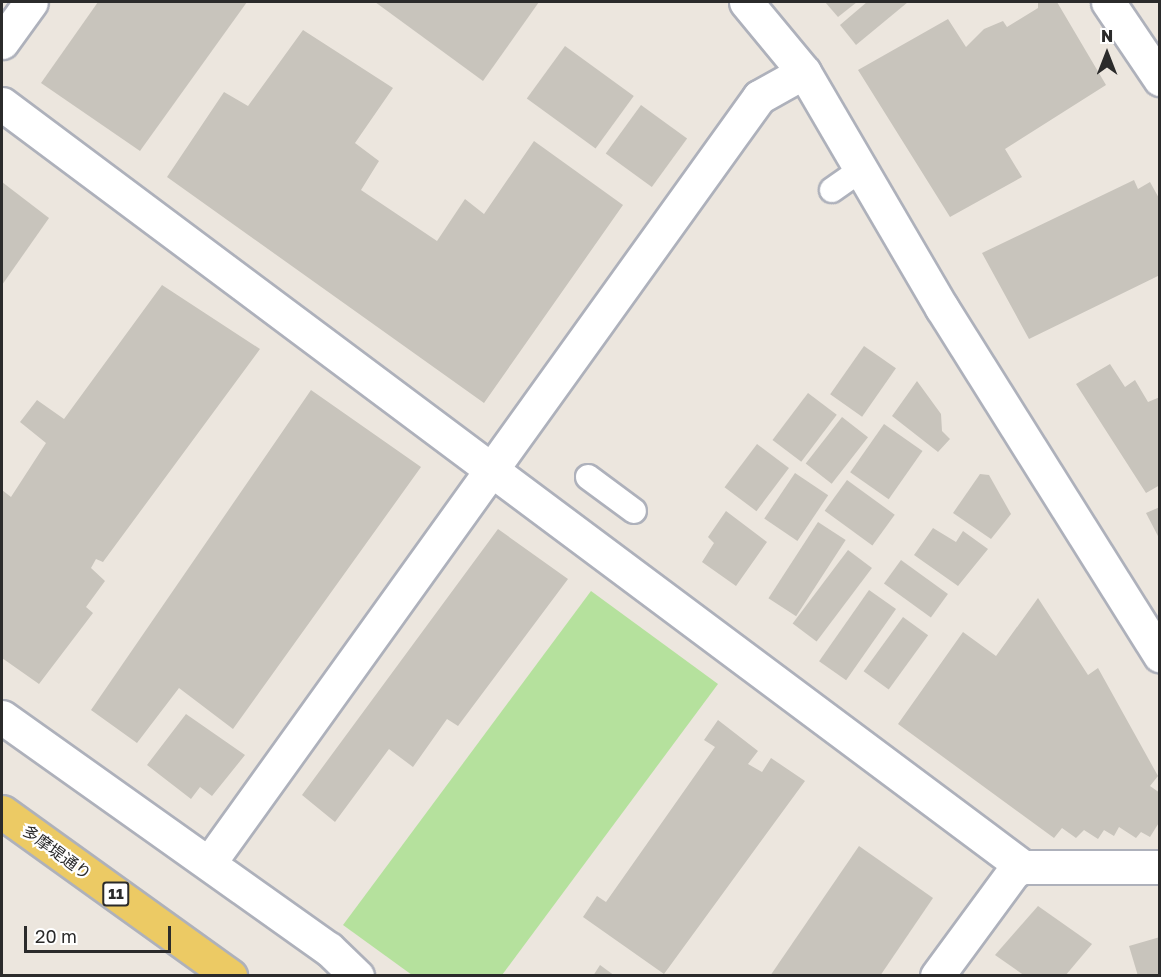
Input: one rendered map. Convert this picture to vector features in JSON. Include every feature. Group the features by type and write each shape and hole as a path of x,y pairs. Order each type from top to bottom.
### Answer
{"main road":[{"name":"多摩堤通り","path":"2,812 230,975"}],"street":[{"path":"2,42 31,2"},
{"path":"746,2 804,72 861,170 1160,655"},
{"path":"1108,2 1160,79"},
{"path":"209,863 493,474 759,97 804,72"},
{"path":"2,104 493,474 1023,867"},
{"path":"2,717 336,954 357,975"},
{"path":"937,975 1014,872 1023,867 1160,867"}],"lane":[{"path":"832,190 861,170"},
{"path":"588,477 634,511"}],"green space":[{"path":"591,591 718,684 502,975 412,975 343,925"}],"building":[{"path":"98,2 247,2 140,151 41,83"},
{"path":"375,2 539,2 483,81"},
{"path":"825,2 857,2 838,17"},
{"path":"867,2 908,2 856,45 840,25"},
{"path":"1038,2 1057,2 1106,85 1005,149 1022,177 950,217 858,70 948,19 966,47 984,29 1003,21 1007,27 1038,8"},
{"path":"303,30 393,88 355,143 379,161 361,190 437,241 465,199 484,214 534,141 623,205 484,403 167,177 224,92 248,106"},
{"path":"565,46 634,96 596,149 527,99"},
{"path":"641,105 687,139 652,187 606,154"},
{"path":"1134,180 1138,189 1150,182 1160,200 1160,275 1029,339 982,253"},
{"path":"2,182 49,218 2,285"},
{"path":"162,285 260,349 103,562 96,559 91,568 105,581 86,607 93,613 39,684 2,658 2,490 11,497 46,443 20,422 37,400 64,419"},
{"path":"864,346 896,368 862,417 830,394"},
{"path":"1110,364 1125,387 1135,380 1148,402 1160,397 1160,485 1146,493 1076,384"},
{"path":"917,381 941,414 942,431 950,439 938,452 892,416"},
{"path":"311,390 421,467 233,729 179,688 137,743 91,710"},
{"path":"808,393 837,415 801,462 772,440"},
{"path":"842,417 868,437 832,484 806,463"},
{"path":"884,424 923,451 889,499 850,472"},
{"path":"757,444 789,468 756,511 725,487"},
{"path":"795,473 828,495 797,541 764,519"},
{"path":"980,474 989,475 1011,514 991,539 953,513"},
{"path":"847,480 895,515 872,545 825,511"},
{"path":"1160,507 1160,540 1146,513"},
{"path":"726,511 767,542 736,586 702,562 714,543 708,537"},
{"path":"818,522 846,540 796,616 768,598"},
{"path":"933,528 956,542 963,531 988,549 958,586 914,555"},
{"path":"498,529 568,579 458,726 447,719 413,767 389,749 335,822 302,795"},
{"path":"848,550 872,568 817,642 793,623"},
{"path":"901,560 948,594 931,618 884,583"},
{"path":"869,590 896,609 846,680 819,661"},
{"path":"1038,598 1088,675 1098,668 1158,776 1150,786 1160,793 1160,821 1150,837 1141,832 1136,838 1119,827 1114,836 1104,830 1098,839 1084,830 1076,838 1062,828 1054,838 898,724 963,632 996,656"},
{"path":"903,617 928,635 889,689 864,671"},
{"path":"186,714 245,755 212,796 200,787 191,799 147,765"},
{"path":"718,720 758,751 748,764 762,772 771,758 805,781 664,974 583,917 597,896 606,902 715,747 704,740"},
{"path":"859,846 933,898 880,976 770,976"},
{"path":"1038,906 1092,944 1065,976 1025,976 995,955"},
{"path":"1160,937 1160,976 1138,976 1129,946"},
{"path":"600,965 615,976 593,976"}]}
